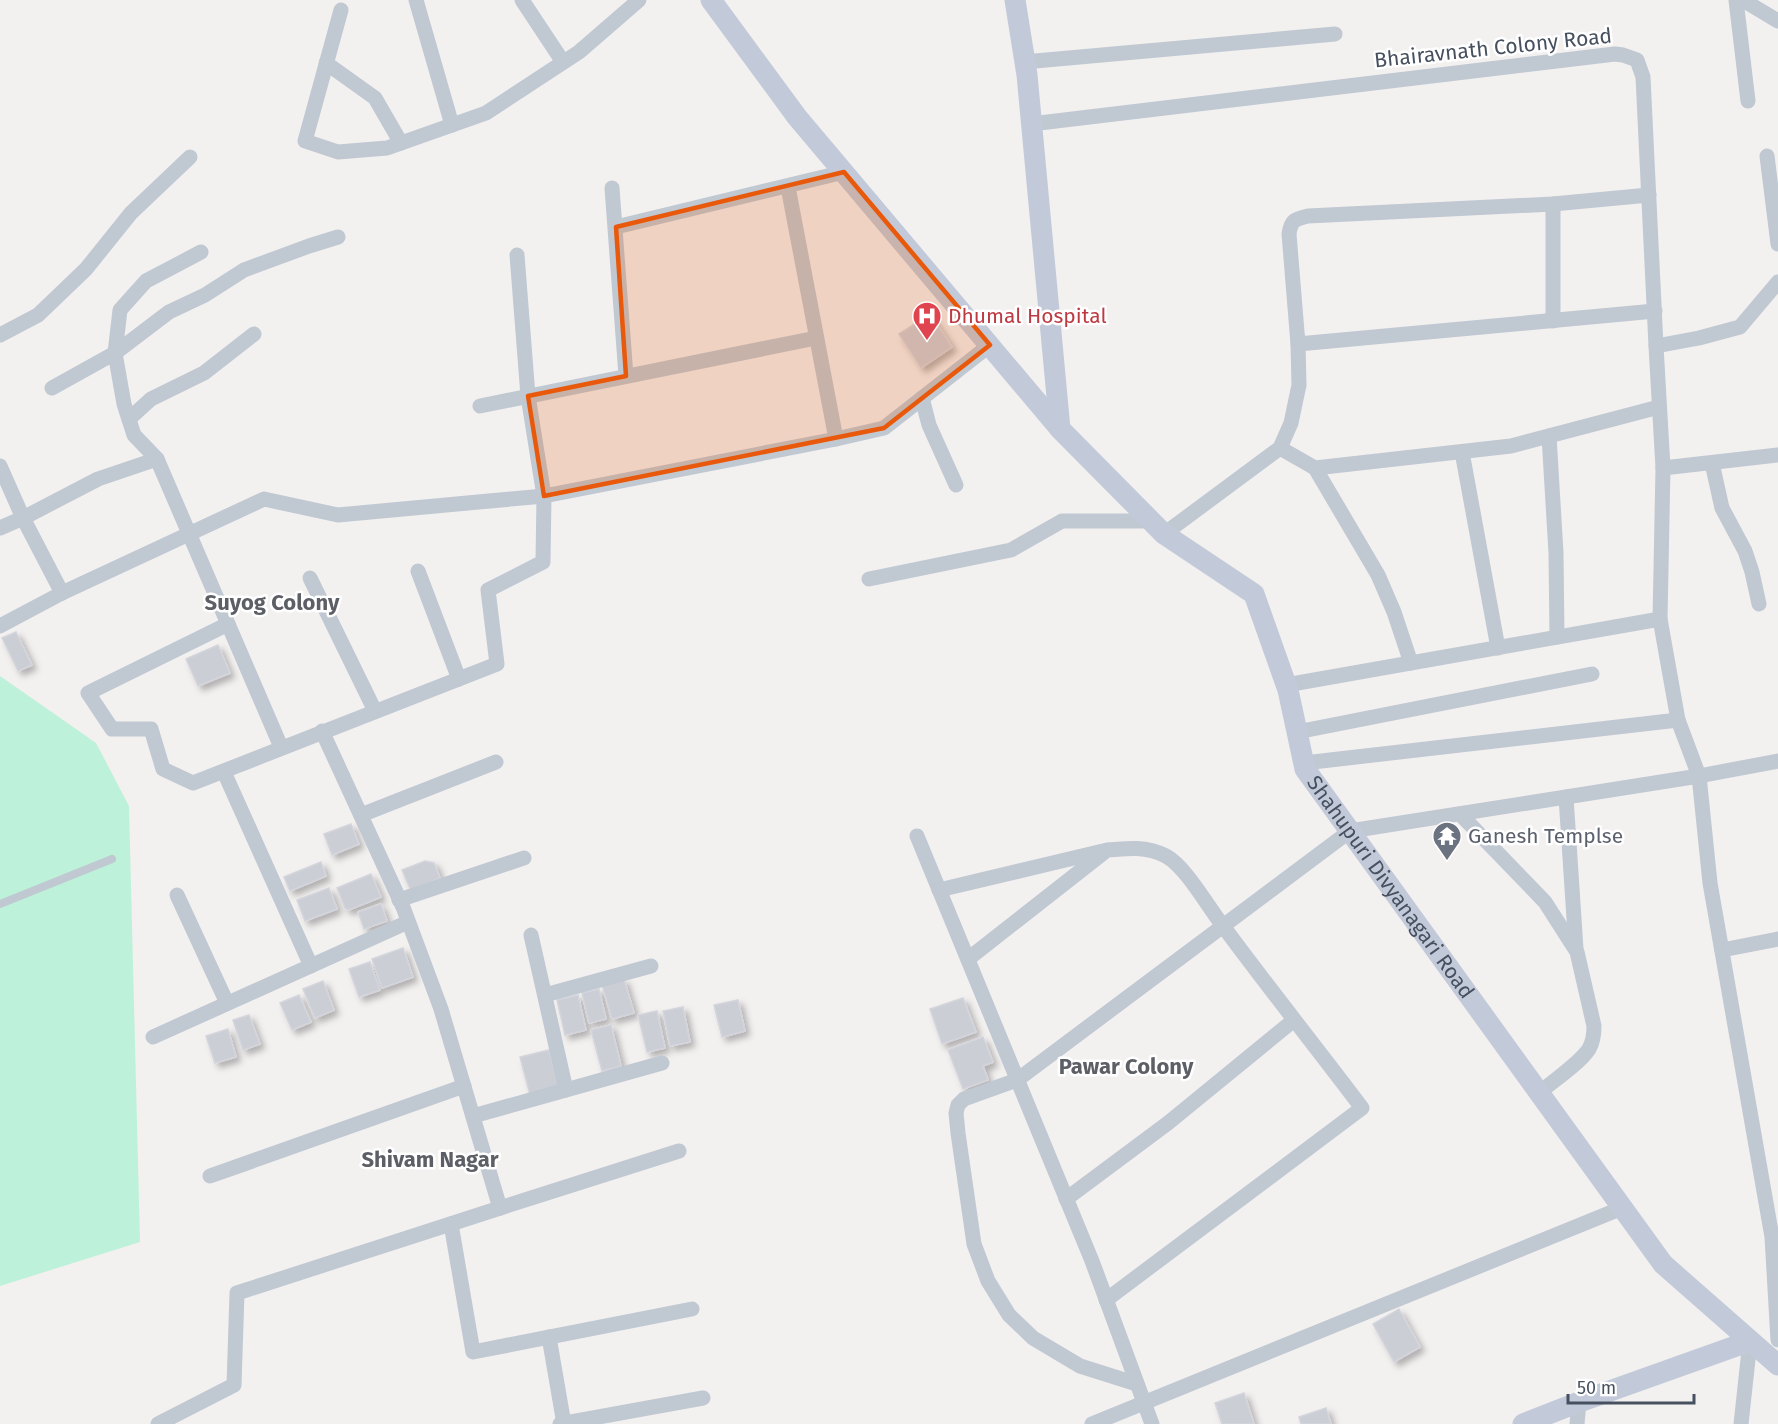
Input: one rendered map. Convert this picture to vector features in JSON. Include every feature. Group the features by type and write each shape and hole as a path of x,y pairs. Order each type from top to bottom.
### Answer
{"main road":[{"name":"Shahupuri Divyanagari Road","path":"711,0 797,117 1060,429 1158,528 1254,594 1286,685 1305,769 1663,1264 1778,1365"},
{"path":"1015,0 1032,124 1060,429"},
{"path":"1523,1424 1750,1341"}],"street":[{"path":"416,0 452,125"},
{"path":"522,0 563,62"},
{"path":"341,10 305,141 338,152 387,148 486,113 579,52 621,5 639,0"},
{"path":"1736,0 1748,101"},
{"path":"1743,0 1778,21"},
{"path":"1024,62 1335,34"},
{"name":"Bhairavnath Colony Road","path":"1032,124 1615,54 1636,60 1643,77 1662,468 1660,619 1678,720 1699,776 1710,883 1776,1264 1778,1340"},
{"path":"326,63 375,98 401,143"},
{"path":"1767,156 1778,244"},
{"path":"0,334 38,315 86,269 131,213 190,157"},
{"path":"616,227 844,172"},
{"path":"788,187 836,439"},
{"path":"612,188 626,376"},
{"path":"869,579 1011,550 1062,522 1158,528 1280,448 1291,423 1299,385 1289,234 1290,226 1296,219 1308,216 1553,204 1649,195"},
{"path":"1553,204 1553,321"},
{"path":"52,388 115,353 169,312 205,295 243,270 338,237"},
{"path":"201,252 146,281 120,310 115,353 124,404 134,435 157,459 281,747"},
{"path":"228,624 88,693 112,729 151,729 163,769 193,783 497,664 488,590 543,562 544,496 528,396 517,255"},
{"path":"1656,346 1740,327 1778,282"},
{"path":"1298,344 1655,311"},
{"path":"129,419 151,399 204,373 254,334"},
{"path":"480,406 816,338"},
{"path":"0,626 62,593 264,499 338,515 544,496 884,428 990,345"},
{"path":"922,398 929,425 956,485"},
{"path":"1315,468 1511,446 1659,407"},
{"path":"1550,436 1556,553 1557,637"},
{"path":"1280,448 1315,468 1378,575 1394,612 1411,663"},
{"path":"1462,452 1498,648"},
{"path":"1662,468 1778,455"},
{"path":"0,528 98,479 157,459"},
{"path":"1712,463 1722,508 1745,551 1759,604"},
{"path":"0,466 23,518 62,593"},
{"path":"418,571 459,679"},
{"path":"310,578 375,711"},
{"path":"1286,685 1660,619"},
{"path":"1297,732 1592,674"},
{"path":"1304,763 1678,720"},
{"path":"322,731 399,900 441,1009 500,1208"},
{"path":"1137,1384 1080,1366 1033,1338 1009,1315 988,1281 974,1244 956,1113 958,1105 964,1099 1017,1080 1350,831 1699,776 1778,761"},
{"path":"361,815 496,762"},
{"path":"224,772 311,966"},
{"path":"1539,1093 1589,1049 1594,1037 1594,1026 1576,952 1566,797"},
{"path":"1460,814 1545,902 1576,952"},
{"path":"917,836 1066,1199 1152,1424"},
{"path":"939,890 1107,850 1130,847 1153,850 1167,856 1180,867 1362,1108 1106,1300"},
{"path":"968,959 1107,850"},
{"path":"399,900 524,858"},
{"path":"177,895 227,1003"},
{"path":"153,1037 408,922"},
{"path":"531,935 566,1090"},
{"path":"1722,950 1778,939"},
{"path":"544,995 651,966"},
{"path":"1066,1199 1168,1123 1294,1020"},
{"path":"473,1116 662,1063"},
{"path":"210,1176 464,1086"},
{"path":"158,1424 234,1385 237,1293 679,1151"},
{"path":"1092,1424 1622,1208"},
{"path":"451,1224 473,1352 692,1310"},
{"path":"549,1337 562,1424 703,1398"},
{"path":"1742,1424 1750,1341"},
{"path":"1577,1424 1579,1402"}],"lane":[{"path":"0,904 112,860"}],"highlighted area":[{"path":"844,172 990,345 884,428 544,496 528,396 626,376 616,227"}],"green space":[{"path":"0,676 96,743 129,806 140,1242 0,1286"}],"building":[{"path":"930,314 952,347 921,368 899,334"},
{"path":"16,632 32,665 18,671 2,638"},
{"path":"218,645 230,673 198,686 186,659"},
{"path":"351,824 359,844 332,855 324,834"},
{"path":"425,861 434,863 440,878 411,891 402,870"},
{"path":"321,862 326,876 290,891 284,877"},
{"path":"371,874 381,897 349,910 345,908 337,888"},
{"path":"329,888 337,909 305,921 297,900"},
{"path":"381,904 387,921 364,929 358,912"},
{"path":"403,948 413,977 382,988 372,959"},
{"path":"370,962 380,990 359,997 349,969"},
{"path":"624,979 634,1013 612,1019 602,985"},
{"path":"323,981 334,1010 315,1018 303,989"},
{"path":"599,989 606,1019 589,1023 582,993"},
{"path":"299,995 311,1022 292,1030 280,1003"},
{"path":"578,995 586,1030 565,1035 557,1000"},
{"path":"963,998 976,1032 942,1044 930,1009"},
{"path":"738,1000 745,1031 722,1037 714,1005"},
{"path":"683,1007 690,1042 670,1046 663,1011"},
{"path":"657,1011 665,1048 647,1052 638,1015"},
{"path":"249,1015 260,1044 243,1050 233,1020"},
{"path":"611,1025 621,1066 602,1071 591,1030"},
{"path":"228,1029 236,1057 215,1063 206,1036"},
{"path":"983,1037 993,1062 983,1066 988,1080 963,1089 948,1050"},
{"path":"549,1050 559,1087 530,1095 520,1057"},
{"path":"1399,1309 1420,1347 1394,1362 1373,1324"},
{"path":"1244,1393 1254,1424 1222,1424 1215,1403"},
{"path":"1326,1408 1331,1424 1301,1424 1299,1417"}],"place":[{"name":"Dhumal Hospital","path":"927,342"},
{"name":"Ganesh Templse","path":"1447,862"}],"district":[{"name":"Suyog Colony","path":"272,602"},
{"name":"Pawar Colony","path":"1126,1066"},
{"name":"Shivam Nagar","path":"430,1159"}]}
